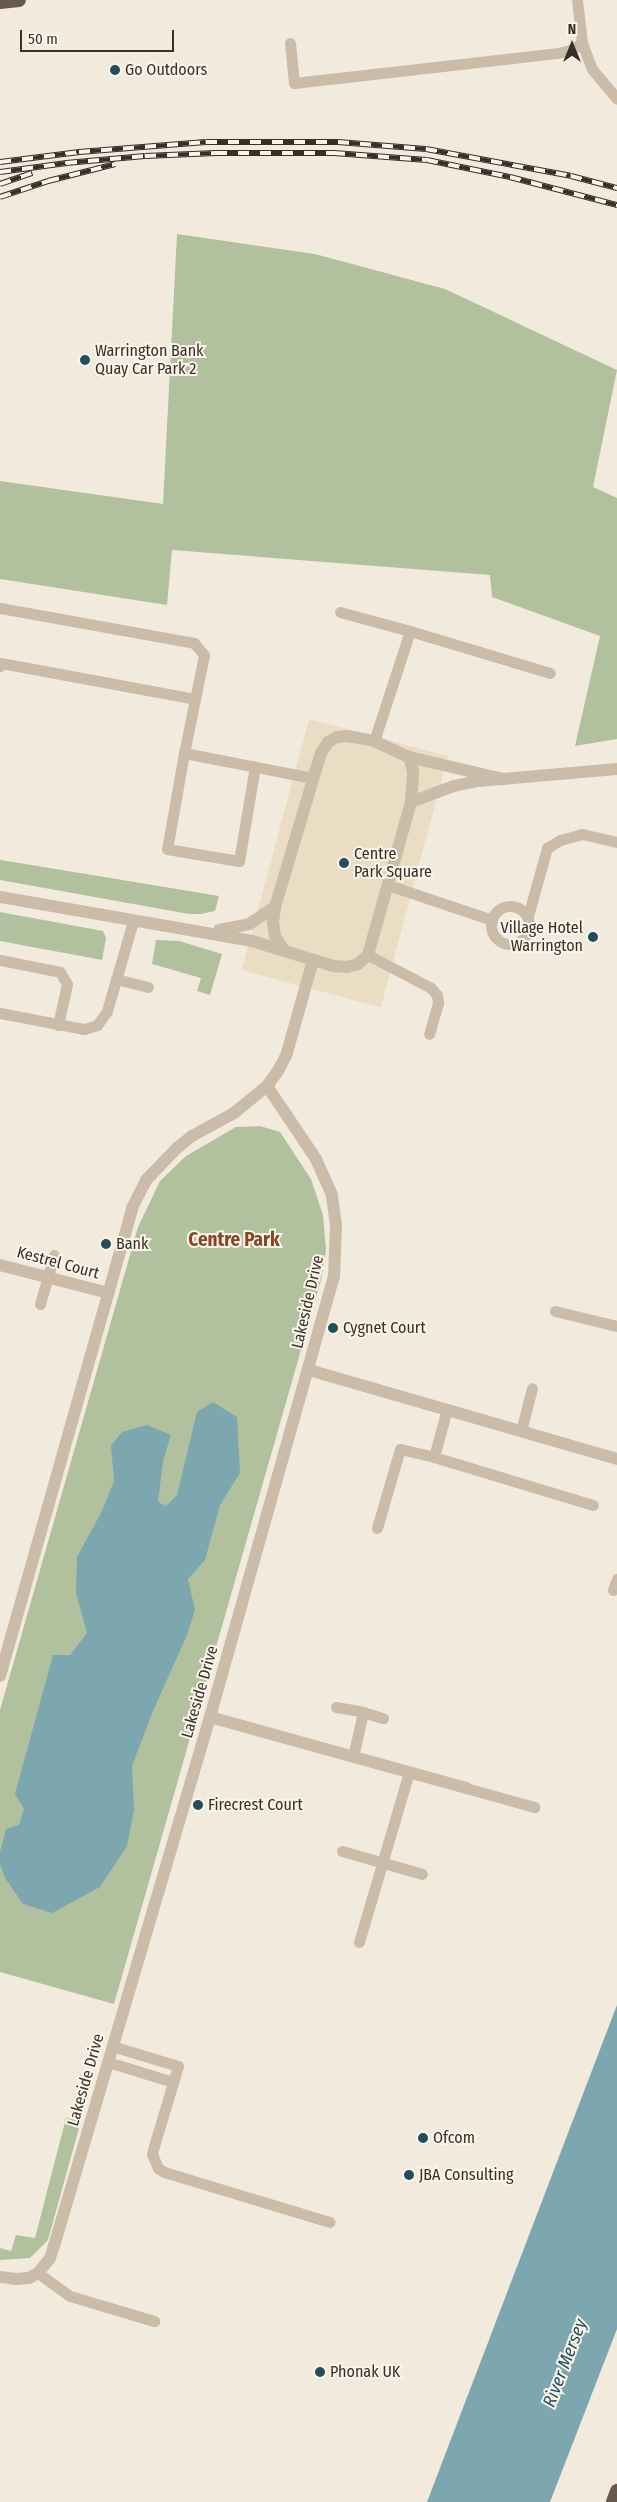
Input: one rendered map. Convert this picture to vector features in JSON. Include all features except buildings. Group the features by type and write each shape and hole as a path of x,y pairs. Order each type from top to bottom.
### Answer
{"highway":[{"path":"0,2 19,0"},
{"path":"613,2502 617,2491"}],"street":[{"path":"283,949 275,936 273,922 275,906 321,753 328,742 337,737 347,736 374,741 409,757 504,779"},
{"path":"0,897 252,940 334,966 347,967 358,964 368,955 411,802 413,771 409,757"},
{"path":"411,802 454,786 504,779 617,769"},
{"path":"200,932 232,929 249,924 275,906"},
{"path":"0,1674 132,1208 146,1180 177,1148 192,1136 234,1113 267,1086 278,1071 287,1052 313,960"},
{"name":"Lakeside Drive","path":"38,2273 54,2246 210,1718 334,1277 337,1242 332,1195 316,1159 267,1086"},
{"name":"Kestrel Court","path":"0,1265 108,1293"},
{"path":"309,1370 617,1459"},
{"path":"210,1718 466,1788"},
{"path":"0,2278 16,2280 29,2278 38,2273"}],"lane":[{"path":"577,0 582,43 592,69 616,95"},
{"path":"290,43 294,83 558,53 570,50 582,43"},
{"path":"0,608 194,643 204,655 167,849 238,861 254,766"},
{"path":"340,612 550,673"},
{"path":"374,741 410,631"},
{"path":"0,664 195,699"},
{"path":"184,753 313,778"},
{"path":"528,916 518,907 505,906 494,914 491,926 500,941 512,944 523,940 527,935 529,929 528,916 547,848 560,840 582,834 617,842"},
{"path":"388,885 492,920"},
{"path":"0,1013 84,1030 97,1025 107,1011 133,921"},
{"path":"368,955 431,988 437,995 438,1003 429,1034"},
{"path":"0,960 60,972 67,984 58,1025"},
{"path":"116,979 148,987"},
{"path":"40,1304 54,1255"},
{"path":"555,1311 617,1326"},
{"path":"521,1431 532,1388"},
{"path":"434,1458 447,1409"},
{"path":"377,1528 400,1449 593,1504"},
{"path":"612,1590 617,1579"},
{"path":"336,1706 383,1718"},
{"path":"353,1757 363,1712"},
{"path":"359,1942 409,1772"},
{"path":"466,1788 534,1807"},
{"path":"342,1852 422,1874"},
{"path":"112,2046 178,2066 154,2146 154,2161 164,2172 330,2222"},
{"path":"108,2062 173,2082"},
{"path":"38,2273 70,2296 154,2321"}],"green space":[{"path":"177,234 315,254 445,289 617,370 593,487 617,498 617,739 575,746 600,636 492,597 490,575 172,550 167,605 0,579 0,481 163,504"},
{"path":"0,859 219,896 215,911 189,914 0,880"},
{"path":"0,912 103,931 106,938 102,960 0,941"},
{"path":"156,940 179,941 222,954 210,995 197,991 201,978 152,964"},
{"path":"260,1126 280,1132 311,1179 323,1215 326,1250 321,1280 114,2004 0,1972 0,1710 138,1227 160,1181 186,1156 236,1127"},
{"path":"66,2118 81,2121 48,2240 30,2258 0,2260 0,2248 11,2251 16,2235 35,2238"}],"shaded area":[{"name":"Centre Park Square","path":"309,719 448,756 381,1007 242,970"}],"water":[{"path":"213,1402 237,1417 240,1473 220,1505 205,1560 188,1579 195,1610 187,1635 153,1711 132,1766 134,1810 127,1846 100,1887 52,1913 23,1904 5,1878 0,1864 0,1852 6,1829 19,1825 24,1809 15,1794 53,1655 70,1655 87,1633 76,1593 77,1557 102,1511 114,1481 111,1446 122,1432 147,1425 171,1435 163,1461 158,1502 166,1506 177,1495 197,1412"},
{"name":"River Mersey","path":"617,2005 617,2329 550,2502 427,2502"}],"railway":[{"path":"0,162 79,152 206,142 338,142 426,149 571,176 617,188"},
{"path":"0,172 66,163 145,156 216,153 334,153 427,160 510,177 617,205"},
{"path":"0,197 48,181 115,164"},
{"path":"0,184 32,173"}],"place":[{"name":"Go Outdoors","path":"115,70"},
{"name":"Warrington Bank Quay Car Park 2","path":"85,360"},
{"name":"Centre Park Square","path":"344,863"},
{"name":"Village Hotel Warrington","path":"593,937"},
{"name":"Bank","path":"106,1244"},
{"name":"Cygnet Court","path":"333,1328"},
{"name":"Firecrest Court","path":"198,1805"},
{"name":"Ofcom","path":"423,2138"},
{"name":"JBA Consulting","path":"409,2175"},
{"name":"Phonak UK","path":"320,2372"}],"district":[{"name":"Centre Park","path":"234,1240"}]}
